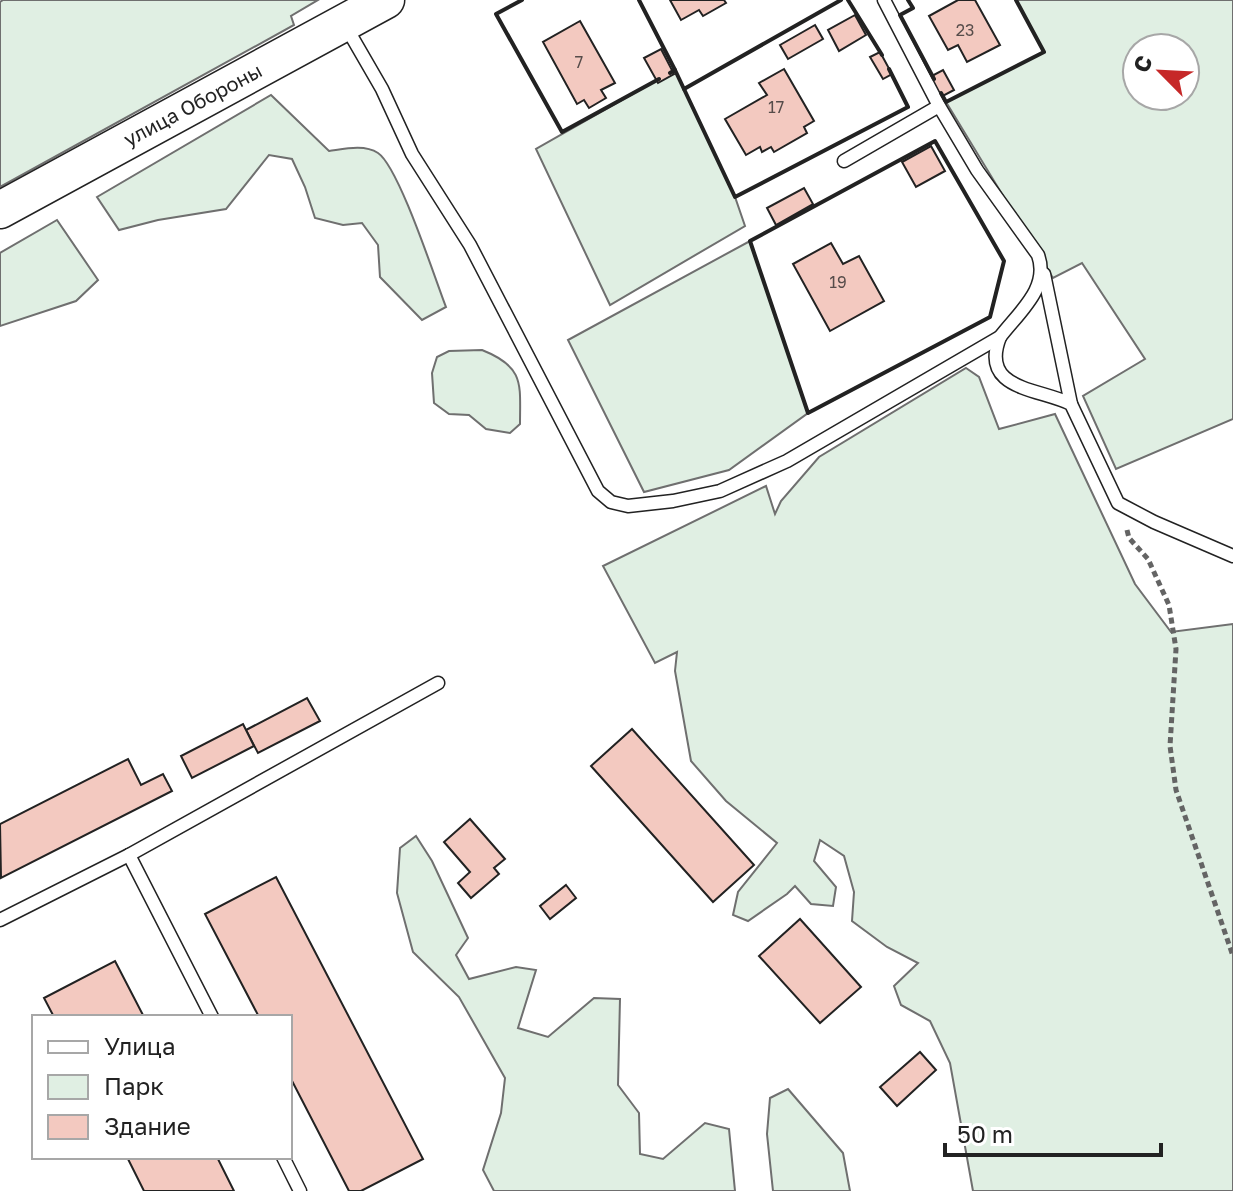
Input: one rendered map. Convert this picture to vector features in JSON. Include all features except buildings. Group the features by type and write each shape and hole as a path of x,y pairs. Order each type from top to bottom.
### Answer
{"street":[{"name":"улица Обороны","path":"0,210 386,0"}],"lane":[{"path":"884,0 939,106 977,170 1038,255 1071,404 1118,503 1233,556"},
{"path":"344,23 382,89 412,154 470,245 598,491 611,502 628,506 720,491 787,461 1000,337 1026,307 1039,284 1043,269"},
{"path":"844,161 939,106"},
{"path":"1000,337 995,359 1005,380 1071,404"},
{"path":"0,920 129,855 438,683"},
{"path":"129,855 211,1015"},
{"path":"284,1159 300,1191"}],"path":[{"path":"1118,503 1129,538 1148,559 1169,605 1176,649 1170,746 1176,790 1233,956"}],"green space":[{"path":"318,0 291,16 294,25 0,187 0,2"},
{"path":"1016,0 1233,0 1233,419 1116,469 1083,396 1145,359 1082,263 1053,278 946,102 1044,52"},
{"path":"675,70 735,197 745,226 610,305 536,149"},
{"path":"271,95 329,151 367,149 378,153 386,162 406,200 446,307 422,320 380,277 378,245 362,223 343,225 315,218 292,159 269,155 226,209 119,230 97,197"},
{"path":"57,220 98,280 76,301 0,326 0,253"},
{"path":"750,241 808,413 729,470 644,492 568,340"},
{"path":"482,350 506,363 517,378 520,424 510,433 486,429 469,415 449,414 434,403 432,373 437,357 449,351"},
{"path":"966,368 979,377 999,429 1055,414 1135,584 1171,632 1233,624 1233,1191 973,1191 950,1063 930,1021 901,1005 894,986 918,963 887,947 852,921 854,892 844,856 820,840 814,861 836,887 833,906 811,904 795,886 748,921 733,915 738,892 777,843 726,801 691,761 675,671 677,652 655,663 603,566 766,486 775,514 781,501 819,457"},
{"path":"416,836 432,861 468,938 456,955 469,979 516,967 536,970 518,1028 548,1037 594,998 620,999 618,1085 639,1113 640,1154 663,1159 705,1123 729,1129 735,1191 494,1191 483,1170 501,1113 505,1078 459,997 413,952 397,893 400,848"},
{"path":"788,1089 843,1153 850,1191 773,1191 767,1134 770,1098"}],"wall":[{"path":"522,0 496,14 562,132 659,79"},
{"path":"639,0 675,70"},
{"path":"684,89 841,0"},
{"path":"848,0 882,55"},
{"path":"908,0 913,8 900,15 934,79"},
{"path":"941,93 946,102 1044,52 1016,0"},
{"path":"670,73 675,70 735,197 908,107 889,69"},
{"path":"935,141 1004,261 990,317 808,413 750,241 935,141"}]}
